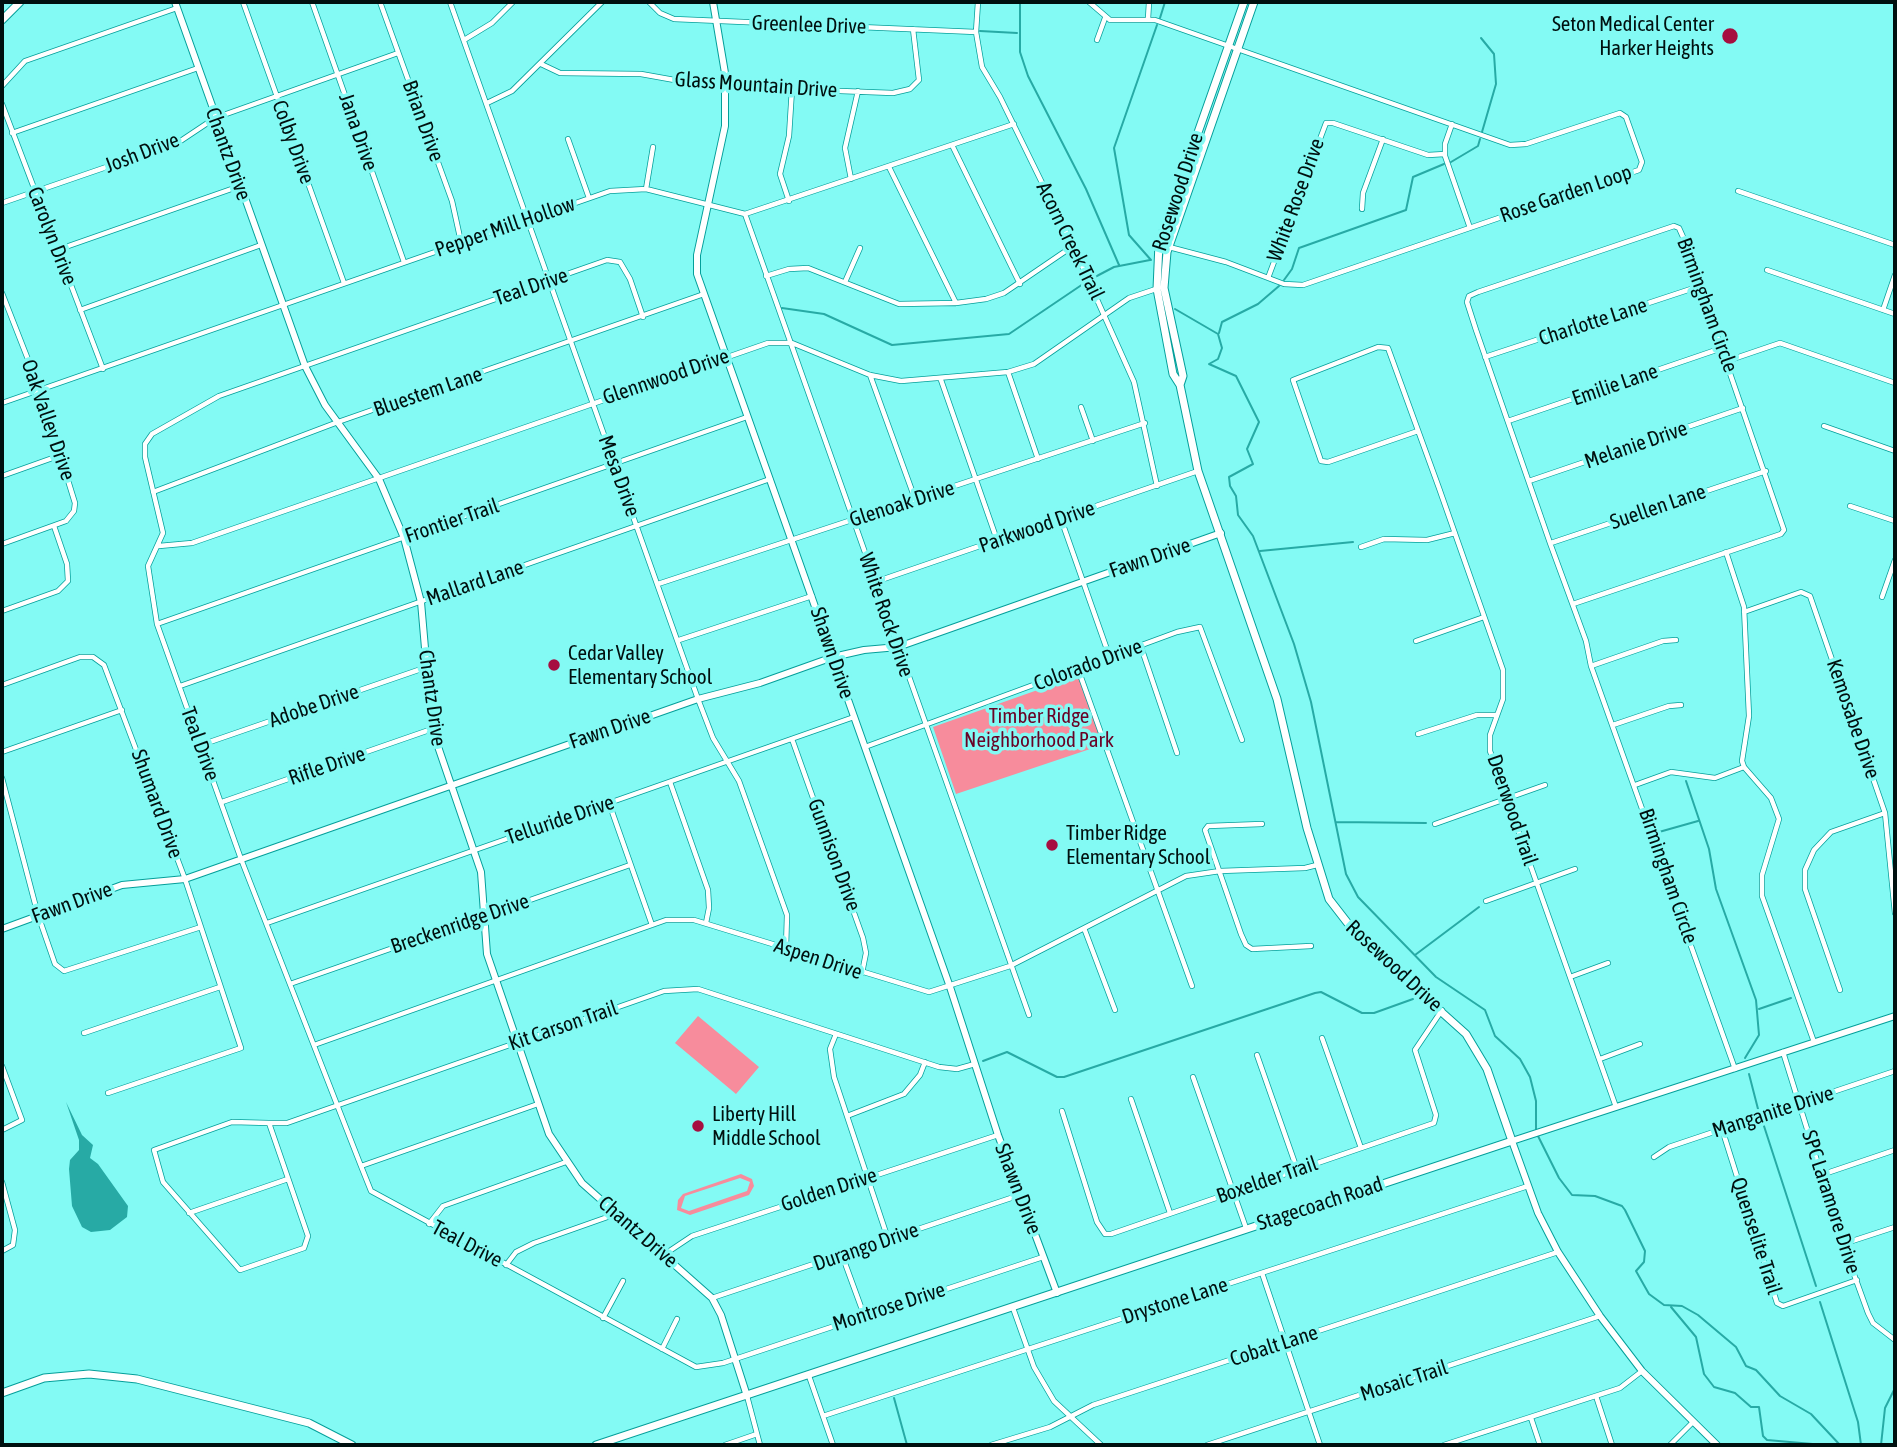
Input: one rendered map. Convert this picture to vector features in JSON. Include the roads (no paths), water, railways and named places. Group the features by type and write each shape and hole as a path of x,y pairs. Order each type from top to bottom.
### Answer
{"main road":[{"path":"2,20 20,2"},
{"name":"Rosewood Drive","path":"1244,2 1159,243 1160,288 1173,374 1180,386 1198,471 1274,688 1317,865 1329,899 1349,928 1466,1034 1481,1056 1512,1141"},
{"name":"Rosewood Drive","path":"1160,288 1168,247 1254,2"},
{"name":"Stagecoach Road","path":"596,1445 1512,1141"},
{"path":"2,1393 44,1378 89,1374 137,1379 309,1423 352,1445"}],"street":[{"name":"Colby Drive","path":"243,2 344,283"},
{"name":"Jana Drive","path":"312,2 404,262"},
{"name":"Brian Drive","path":"380,2 452,201 461,242"},
{"name":"Mesa Drive","path":"450,2 698,699 713,738 739,782 787,915 786,948"},
{"path":"464,40 492,23 513,2"},
{"path":"486,103 512,91 602,2"},
{"name":"Greenlee Drive","path":"649,2 660,13 674,19 976,32"},
{"name":"Shawn Drive","path":"713,2 726,87 724,136 697,255 697,274 950,987 998,1135 1057,1293"},
{"name":"Acorn Creek Trail","path":"978,2 976,32 982,66 1014,124 1073,246 1134,382 1157,486"},
{"path":"1089,2 1105,18 1097,40"},
{"path":"1148,19 1149,2"},
{"path":"2,86 25,61 176,5"},
{"name":"Chantz Drive","path":"176,5 305,366 338,422 379,479 404,538 421,602 432,729 481,872 487,954 549,1134 582,1183 712,1298 721,1315 747,1396"},
{"name":"Rose Garden Loop","path":"1105,18 1148,19 1504,144 1520,146 1620,113 1626,117 1642,162 1639,170 1303,285 1284,284 1217,258 1168,247"},
{"name":"Glass Mountain Drive","path":"541,64 560,73 641,74 726,87 893,93 915,86 919,80 913,29"},
{"name":"Josh Drive","path":"2,204 179,142 215,118 398,53"},
{"path":"12,133 198,68"},
{"path":"789,201 780,174 789,135 792,89"},
{"path":"851,179 845,148 858,92"},
{"name":"Carolyn Drive","path":"2,104 103,369"},
{"name":"White Rose Drive","path":"1268,278 1322,127 1333,123 1428,155 1445,154"},
{"path":"745,214 1014,124"},
{"path":"1452,124 1445,154 1470,228"},
{"path":"568,139 589,198"},
{"path":"1362,209 1363,193 1383,139"},
{"path":"952,145 1020,284"},
{"path":"646,189 653,147"},
{"path":"889,167 956,303"},
{"path":"57,250 240,186"},
{"name":"Pepper Mill Hollow","path":"2,403 461,242 621,189 646,189 745,214"},
{"path":"1738,191 1895,245"},
{"name":"White Rock Drive","path":"745,214 1029,1015"},
{"name":"Birmingham Circle","path":"1573,604 1784,530 1766,471 1700,286 1679,228 1674,226 1469,296 1468,309 1573,604 1591,666 1735,1069"},
{"path":"80,310 261,245"},
{"path":"766,276 789,269 808,268 899,304 956,303 993,297 1020,284 1073,246"},
{"path":"845,282 860,248"},
{"name":"Teal Drive","path":"643,317 631,279 620,262 607,260 219,396 152,434 144,450 163,533 148,566 157,624 241,859 371,1191 696,1367 723,1363 735,1358"},
{"path":"1767,270 1895,314"},
{"path":"1883,310 1895,275"},
{"name":"Charlotte Lane","path":"1485,357 1700,286"},
{"name":"Glennwood Drive","path":"159,546 183,545 768,343 792,343 870,375 901,382 1008,372 1034,364 1129,298 1160,288"},
{"name":"Oak Valley Drive","path":"2,293 40,390 75,503 71,517 54,526"},
{"name":"Bluestem Lane","path":"153,492 338,422 704,294"},
{"path":"1727,361 1780,343 1895,383"},
{"name":"Deerwood Trail","path":"1418,431 1328,462 1321,461 1293,380 1384,346 1388,348 1455,533 1504,678 1503,699 1490,736 1490,751 1616,1108"},
{"name":"Emilie Lane","path":"1508,421 1722,348"},
{"path":"1008,372 1038,459"},
{"path":"870,375 915,499"},
{"path":"941,380 997,540"},
{"path":"1081,407 1093,441"},
{"name":"Melanie Drive","path":"1528,481 1744,408"},
{"name":"Frontier Trail","path":"157,624 747,417"},
{"name":"Glenoak Drive","path":"659,584 1145,423"},
{"path":"1824,426 1895,452"},
{"path":"2,476 61,455"},
{"name":"Parkwood Drive","path":"875,582 1198,471"},
{"name":"Suellen Lane","path":"1550,543 1766,471"},
{"name":"Mallard Lane","path":"180,686 771,478"},
{"path":"1850,506 1895,521"},
{"path":"1061,519 1110,658"},
{"path":"2,544 54,526 67,564 68,580 58,591 2,611"},
{"path":"1361,547 1384,540 1427,540 1455,533"},
{"name":"Fawn Drive","path":"2,929 122,885 185,879 698,699 760,683 833,657 864,650 898,647 1221,534"},
{"path":"1726,552 1745,612 1749,716 1742,751 1744,767 1771,798 1778,813 1779,826 1762,875 1762,896 1814,1042"},
{"path":"1882,597 1895,560"},
{"name":"Kemosabe Drive","path":"1745,612 1801,593 1810,596 1885,813 1895,913"},
{"path":"678,640 811,596"},
{"path":"1416,641 1484,617"},
{"name":"Colorado Drive","path":"864,747 1200,627 1242,740"},
{"path":"1591,666 1663,641 1676,640"},
{"path":"1141,647 1177,753"},
{"name":"Shumard Drive","path":"2,685 80,657 93,657 104,665 185,879 242,1048 108,1093"},
{"name":"Adobe Drive","path":"201,745 427,667"},
{"path":"1078,669 1192,986"},
{"path":"1614,725 1669,706 1681,705"},
{"path":"2,752 122,710"},
{"path":"1418,734 1477,715 1497,715"},
{"name":"Telluride Drive","path":"267,923 854,717"},
{"name":"Rifle Drive","path":"222,802 432,729"},
{"name":"Gunnison Drive","path":"792,739 863,937 866,953 862,973"},
{"path":"1635,785 1671,772 1715,778 1744,767"},
{"path":"2,778 38,915 55,964 64,971 201,927"},
{"path":"670,782 708,890 706,923"},
{"path":"1435,824 1545,785"},
{"path":"609,803 652,925"},
{"path":"1840,990 1805,889 1805,870 1814,850 1831,832 1885,813"},
{"path":"1262,824 1208,826 1205,831 1246,945 1252,948 1311,946"},
{"name":"Breckenridge Drive","path":"290,984 631,864"},
{"name":"Aspen Drive","path":"314,1045 652,925 682,918 706,923 921,991 950,987 1010,966 1186,877 1220,870 1306,868 1317,865"},
{"path":"1486,901 1575,869"},
{"path":"1084,928 1115,1010"},
{"path":"1570,976 1608,963"},
{"path":"84,1033 220,987"},
{"name":"Kit Carson Trail","path":"189,1213 163,1182 154,1152 232,1122 287,1123 680,988 698,989 949,1069 976,1064"},
{"name":"Boxelder Trail","path":"1062,1111 1101,1230 1111,1234 1434,1123 1436,1115 1415,1050 1442,1010"},
{"name":"Stagecoach Road","path":"1512,1141 1895,1016"},
{"path":"836,1034 830,1059 888,1239"},
{"path":"1322,1038 1361,1148"},
{"path":"1600,1059 1640,1044"},
{"name":"SPC Laramore Drive","path":"1783,1052 1843,1244 1873,1323 1895,1340"},
{"path":"1257,1055 1297,1170"},
{"path":"847,1116 904,1094 920,1075 925,1062"},
{"path":"2,1066 22,1120 2,1130"},
{"name":"Manganite Drive","path":"1654,1157 1669,1147 1895,1071"},
{"path":"1193,1077 1246,1228"},
{"path":"1131,1099 1170,1213"},
{"path":"360,1166 538,1104"},
{"path":"269,1123 308,1236 304,1248 240,1270 189,1213 288,1179"},
{"name":"Quenselite Trail","path":"1722,1129 1777,1303 1783,1306 1857,1280"},
{"name":"Golden Drive","path":"665,1254 692,1236 998,1135"},
{"name":"Rosewood Drive","path":"1512,1141 1528,1186 1558,1252 1600,1316 1642,1371 1717,1445"},
{"path":"1821,1175 1895,1150"},
{"path":"429,1224 443,1206 566,1162"},
{"path":"2,1182 4,1198 15,1230 13,1245 2,1251"},
{"name":"Drystone Lane","path":"823,1416 1528,1186"},
{"name":"Durango Drive","path":"712,1298 1020,1195"},
{"path":"506,1265 516,1252 534,1243 617,1213"},
{"path":"1843,1244 1895,1227"},
{"name":"Cobalt Lane","path":"991,1445 1070,1417 1093,1405 1558,1252"},
{"path":"842,1255 864,1315"},
{"name":"Montrose Drive","path":"735,1358 1044,1256"},
{"path":"1262,1273 1320,1445"},
{"path":"603,1318 623,1281"},
{"path":"1013,1308 1034,1367 1054,1401 1101,1445"},
{"name":"Mosaic Trail","path":"1208,1445 1600,1316"},
{"path":"662,1349 677,1319"},
{"path":"1444,1445 1620,1388 1642,1371"},
{"path":"809,1376 833,1445"},
{"path":"747,1396 760,1445"},
{"path":"1596,1396 1612,1445"},
{"path":"1531,1418 1540,1445"},
{"path":"1670,1445 1693,1422"},
{"path":"725,1445 757,1434"},
{"path":"1464,1439 1466,1445"}],"water":[{"path":"66,1102 82,1135 93,1145 90,1158 98,1164 128,1206 127,1217 110,1230 91,1232 82,1227 72,1206 69,1169 70,1160 79,1150 79,1140"}],"waterway":[{"path":"1020,2 1020,52 1028,76 1086,189 1119,265"},
{"path":"1160,18 1165,2"},
{"path":"1151,260 1129,235 1114,148 1157,25"},
{"path":"980,31 1017,33"},
{"path":"1481,38 1494,54 1496,84 1482,132"},
{"path":"1451,162 1478,146 1480,139"},
{"path":"1284,280 1292,269 1299,248 1406,210 1413,177 1444,164"},
{"path":"1093,278 1114,267 1150,260"},
{"path":"782,308 824,314 892,345 1009,334 1086,282"},
{"path":"1219,333 1222,322 1258,304 1279,286"},
{"path":"1175,309 1218,334 1222,348 1218,359 1209,364 1236,376 1259,422 1247,449 1253,464 1229,477 1230,486 1236,496 1238,515 1253,536 1294,644 1311,702 1346,874 1358,897 1436,977 1485,1010 1495,1036 1520,1059 1530,1077 1536,1101 1536,1129"},
{"path":"1260,551 1353,542"},
{"path":"1686,781 1709,849 1716,889 1756,1000 1759,1035 1745,1058"},
{"path":"1659,832 1698,821"},
{"path":"1336,822 1426,823"},
{"path":"1415,955 1479,907"},
{"path":"983,1061 1007,1052 1057,1077 1064,1077 1315,993 1321,992 1362,1013 1374,1013 1413,999"},
{"path":"1759,1009 1791,998"},
{"path":"1749,1074 1758,1109"},
{"path":"1763,1123 1816,1286"},
{"path":"1537,1134 1559,1178 1572,1195 1595,1196 1622,1206 1625,1210 1645,1251 1644,1262 1636,1271 1649,1294 1664,1305 1682,1306 1698,1315 1736,1347 1746,1366 1756,1370 1780,1396 1811,1414 1840,1445"},
{"path":"1820,1302 1858,1422 1861,1445"},
{"path":"1671,1307 1696,1337 1704,1374 1714,1387 1735,1393 1751,1407 1759,1407 1763,1436 1767,1440 1824,1445"},
{"path":"1881,1445 1885,1408 1895,1388"},
{"path":"894,1398 907,1445"}],"place":[{"name":"Seton Medical Center Harker Heights","path":"1730,36"},
{"name":"Cedar Valley Elementary School","path":"554,665"},
{"name":"Timber Ridge Elementary School","path":"1052,845"},
{"name":"Liberty Hill Middle School","path":"698,1126"}],"park label":[{"name":"Timber Ridge Neighborhood Park","path":"1039,728"}]}
